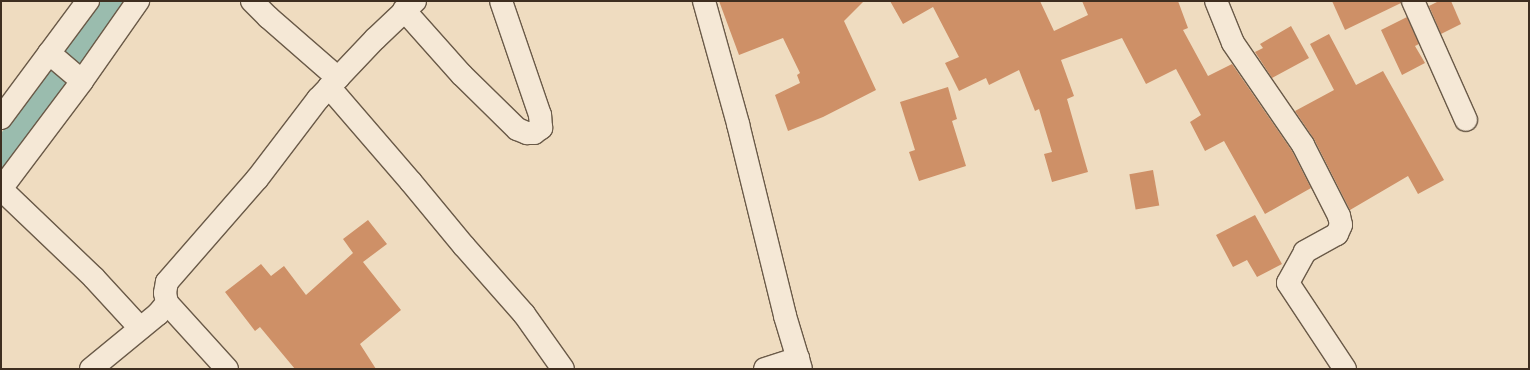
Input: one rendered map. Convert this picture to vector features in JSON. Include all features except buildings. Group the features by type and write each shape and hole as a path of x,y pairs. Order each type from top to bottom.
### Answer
{"street":[{"path":"1,117 53,56 88,1"},
{"path":"138,1 79,78 1,189 94,278 140,328"},
{"path":"252,1 334,83 464,246 524,314 563,369"},
{"path":"227,369 168,303 165,293 167,282 257,179 334,83 375,39 410,6 462,75 517,129 527,133 534,133 541,128 540,114 501,1"},
{"path":"704,1 738,124 785,316 800,363 765,369"},
{"path":"1216,1 1233,43 1303,145 1339,216 1341,225 1337,234 1306,252 1288,283 1345,369"},
{"path":"1413,1 1466,120"},
{"path":"53,56 79,78"},
{"path":"91,369 158,314 168,303"}],"waterway":[{"path":"1,155 114,1"}]}
